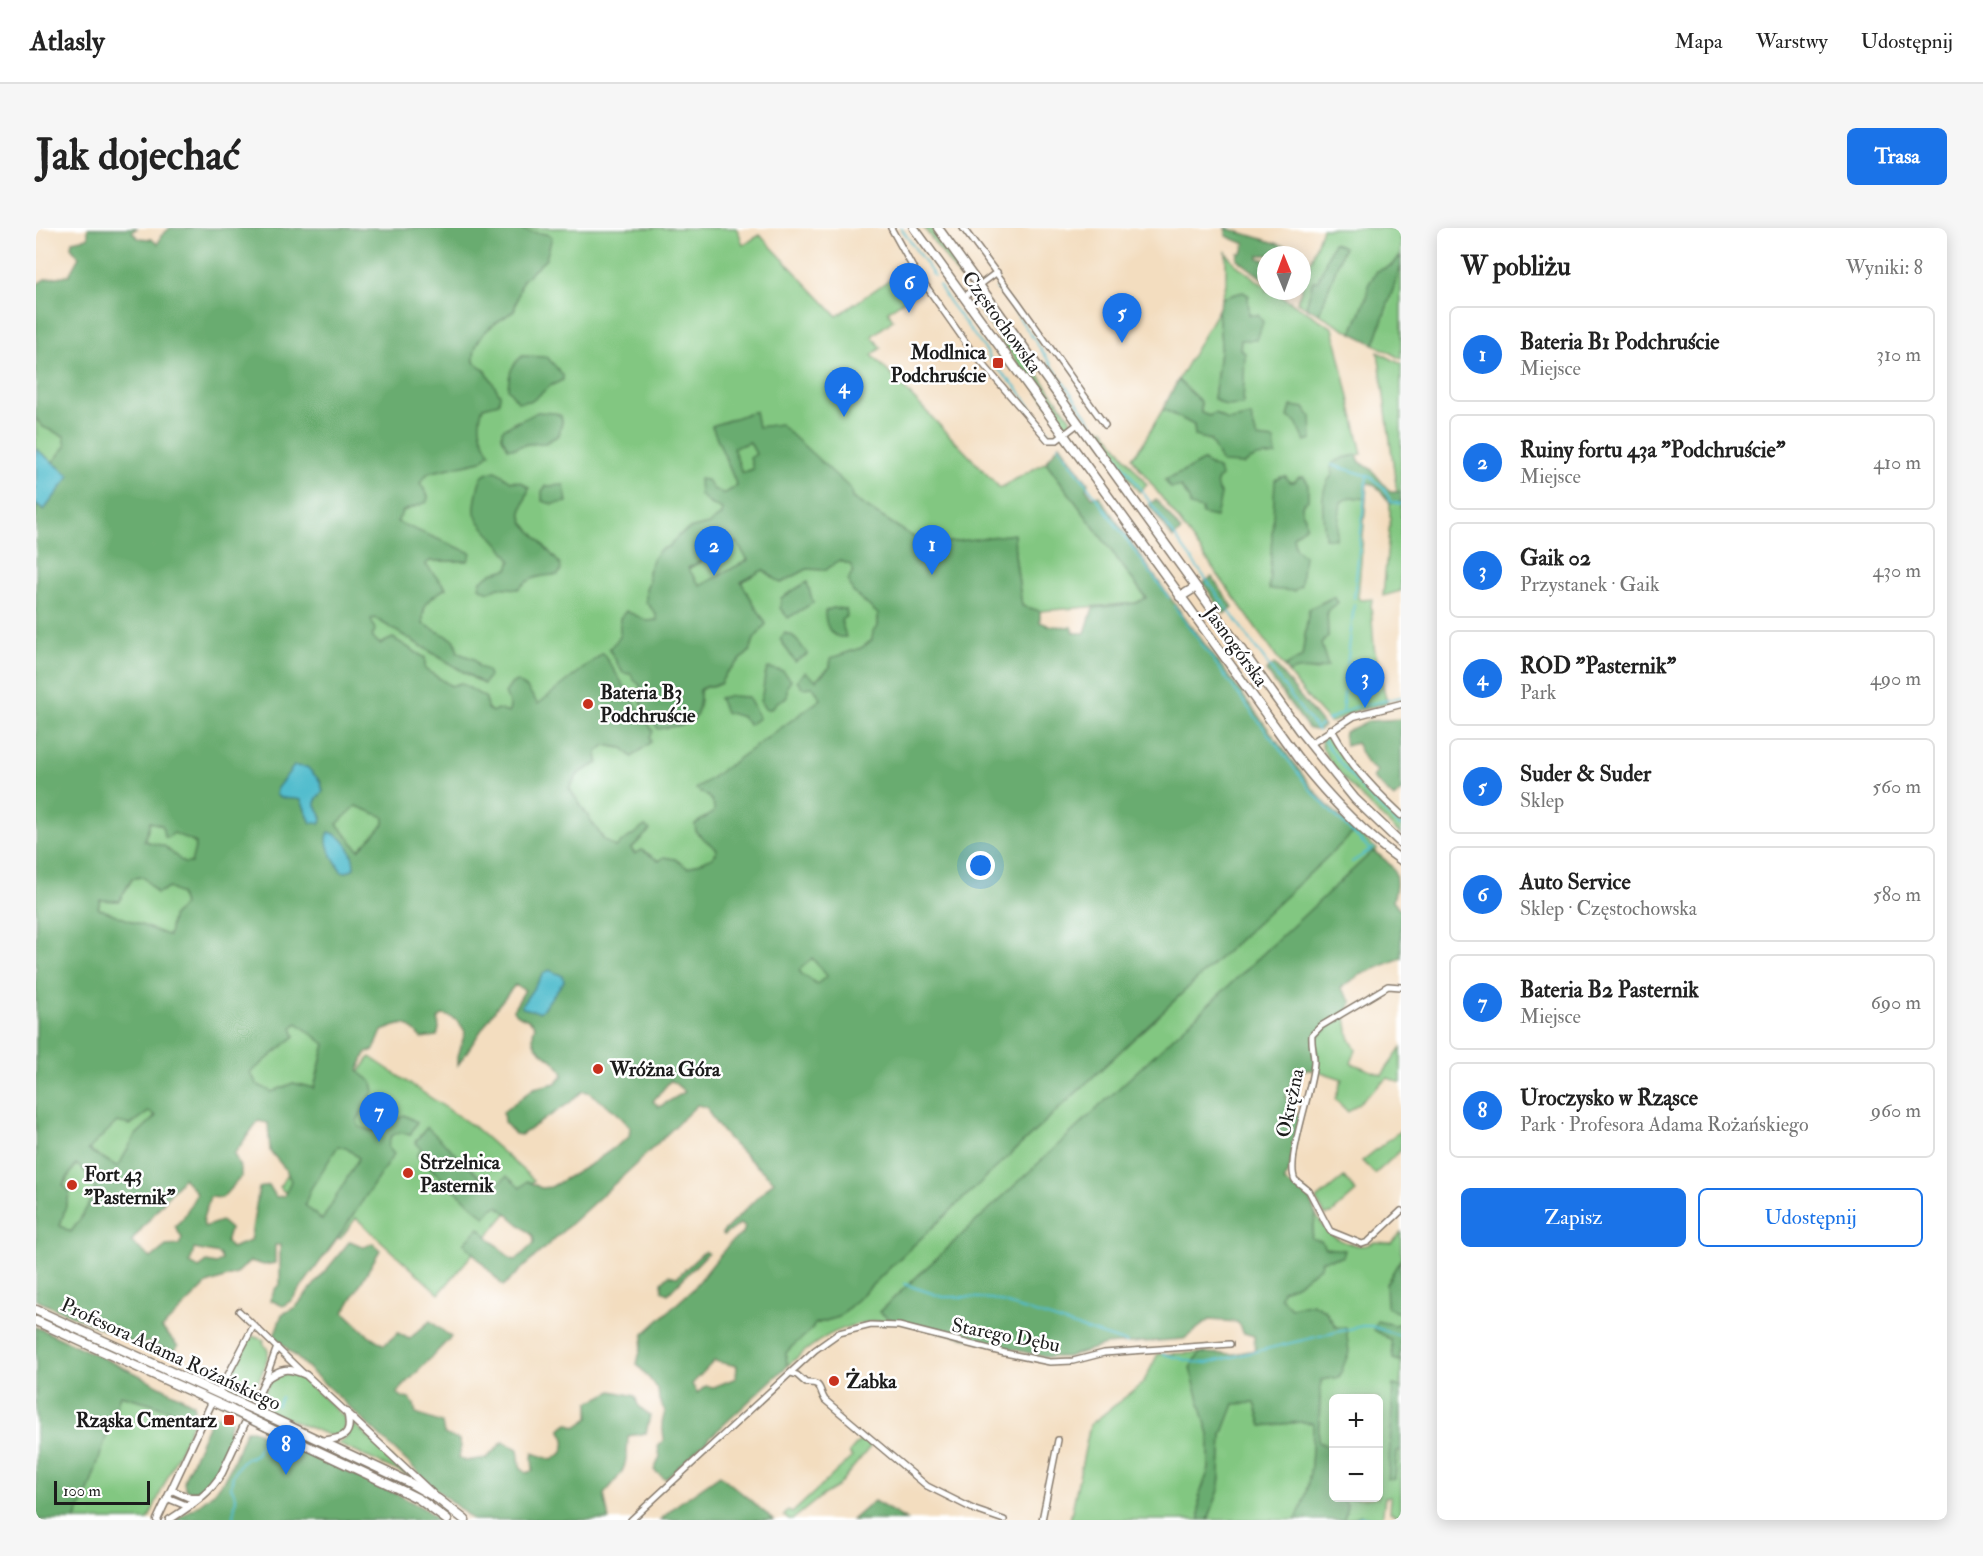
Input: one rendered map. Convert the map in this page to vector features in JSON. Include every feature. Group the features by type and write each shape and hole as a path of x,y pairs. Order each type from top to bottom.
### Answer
{"main road":[{"name":"Częstochowska","path":"914,228 1064,435"},
{"name":"Częstochowska","path":"938,228 1079,423"},
{"name":"Jasnogórska","path":"1079,423 1310,744 1355,799 1401,843"},
{"name":"Jasnogórska","path":"1064,435 1314,778 1336,802 1401,860"},
{"path":"1180,597 1196,587"},
{"name":"Profesora Adama Rożańskiego","path":"36,1310 239,1403 270,1423 419,1499 447,1520"},
{"name":"Profesora Adama Rożańskiego","path":"36,1321 212,1402 319,1441 391,1474 438,1499 465,1520"}],"street":[{"path":"891,228 912,267 971,350 1048,440 1057,440 1079,423"},
{"path":"963,228 997,272 1104,425"},
{"path":"964,297 997,272"},
{"path":"1310,744 1354,716 1401,704"},
{"path":"1331,729 1358,773 1401,814"},
{"name":"Okrężna","path":"1401,987 1388,986 1321,1026 1312,1035 1314,1061 1312,1078 1293,1169 1295,1180 1309,1191 1330,1231 1349,1240 1365,1244 1401,1211"},
{"path":"239,1311 438,1499"},
{"path":"218,1394 254,1325"},
{"name":"Starego Dębu","path":"631,1520 815,1350 839,1333 871,1325 899,1326 1050,1362 1073,1361 1104,1353 1230,1344"},
{"path":"170,1520 202,1497 222,1473 265,1380 277,1347"},
{"path":"265,1380 276,1372 286,1369 293,1369 306,1375"},
{"path":"791,1373 806,1383 818,1385 825,1400 927,1486 975,1510 1004,1520"},
{"path":"158,1520 212,1402"},
{"path":"319,1441 337,1439 346,1434 350,1424 347,1412"},
{"path":"1042,1520 1058,1440"},
{"path":"172,1490 190,1498 202,1497"},
{"path":"168,1498 192,1505"}],"green space":[{"path":"88,228 137,228 132,232 138,238 151,239 158,244 161,236 170,228 519,228 552,237 546,259 522,281 514,311 486,331 474,353 474,362 486,371 500,395 499,403 483,407 480,420 482,436 490,453 481,461 428,473 420,483 428,496 427,502 403,511 397,522 471,553 468,561 430,561 425,564 446,588 427,602 423,624 453,639 458,653 474,659 479,667 487,670 489,676 484,684 375,618 371,619 375,630 372,637 380,644 393,638 425,658 425,669 451,686 461,683 486,698 487,709 492,712 497,709 509,713 510,706 505,693 512,683 518,682 527,688 538,704 603,653 653,731 650,737 651,742 632,757 623,748 605,745 597,752 598,763 579,773 569,788 604,840 615,847 645,826 650,830 631,849 635,854 642,850 659,861 664,857 675,859 688,868 713,857 717,850 696,832 695,824 714,812 713,803 696,789 821,699 813,687 802,688 797,680 805,672 816,680 830,667 831,658 861,648 872,640 873,631 878,626 878,614 853,592 848,580 853,571 851,565 839,560 826,570 807,569 781,583 763,570 741,582 766,624 754,639 750,651 726,673 720,684 700,690 698,711 691,721 658,729 641,702 640,685 631,674 623,673 609,649 620,637 620,618 626,611 648,621 657,620 656,614 646,602 648,572 654,557 689,529 709,524 721,515 722,509 710,504 700,495 699,479 707,480 713,489 724,494 737,486 712,426 755,411 758,427 780,424 851,489 852,498 926,545 1014,534 1022,606 1040,611 1040,622 1050,626 1072,627 1074,633 1085,633 1093,608 1136,603 1146,598 1046,462 1060,444 1088,483 1086,488 1092,497 1099,496 1165,591 1310,785 1325,803 1355,831 839,1317 815,1324 786,1353 787,1366 665,1479 654,1470 660,1457 658,1447 664,1439 662,1423 665,1411 659,1400 658,1389 637,1364 644,1334 693,1289 729,1244 743,1233 745,1227 740,1224 724,1235 722,1233 774,1181 726,1136 707,1107 697,1105 503,1286 464,1243 479,1228 511,1259 516,1260 534,1243 533,1236 498,1206 485,1217 417,1156 421,1148 415,1142 427,1127 493,1189 507,1176 520,1188 527,1181 541,1188 551,1187 591,1164 629,1137 630,1127 616,1112 588,1092 583,1091 568,1104 521,1135 515,1134 504,1122 503,1112 534,1088 556,1083 563,1075 555,1062 534,1043 535,1026 513,1010 525,990 515,985 497,1007 458,1065 458,1056 465,1032 456,1020 442,1015 438,1019 437,1036 421,1038 404,1024 382,1031 374,1050 366,1053 358,1071 372,1082 374,1091 357,1121 359,1127 373,1131 404,1115 417,1122 410,1135 400,1132 391,1136 388,1147 394,1154 341,1233 292,1300 283,1306 270,1300 275,1289 280,1285 280,1245 275,1245 275,1263 264,1265 250,1261 236,1274 207,1284 162,1328 178,1346 173,1353 150,1342 138,1345 36,1300 36,505 44,510 69,476 53,462 66,446 64,436 43,427 36,418 36,285 45,279 69,275 79,257 71,247 72,241 88,238","holes":["750,442 756,454 750,458 753,469 742,473 733,448","736,542 748,560 700,586 688,568","320,781 323,791 315,804 322,818 311,823 301,800 295,798","356,806 384,817 384,824 359,850 337,824","150,822 162,825 164,836 167,838 174,833 196,843 191,863 184,863 164,846 144,841","143,877 157,893 169,888 180,894 183,905 172,917 169,936 98,908 100,900 119,901 132,878","812,958 827,976 817,984 803,976 799,970","297,1023 325,1044 314,1088 293,1083 272,1092 258,1085 250,1073 295,1036 292,1028","671,1080 685,1092 659,1107 653,1101","149,1112 156,1116 135,1136 118,1167 88,1150 117,1122 130,1125","258,1121 268,1123 270,1151 286,1170 291,1181 284,1196 276,1197 269,1185 259,1188 250,1241 231,1248 226,1242 230,1229 221,1221 204,1227 203,1218 210,1197 222,1198 241,1177 241,1169 234,1154","338,1146 346,1148 359,1158 322,1220 305,1205 310,1190","76,1164 95,1180 96,1185 87,1207 71,1232 60,1226 70,1192 63,1185","183,1178 197,1193 183,1218 175,1226 182,1238 179,1245 166,1246 151,1258 131,1242","194,1249 219,1254 222,1260 216,1264 207,1262 199,1268 190,1263","714,1361 737,1366 736,1378 714,1387 706,1386 697,1393 692,1384"]},
{"path":"519,228 736,228 743,245 760,235 837,316 909,266 922,288 888,311 893,320 872,336 881,348 872,355 1000,488 1046,462 1146,598 1136,603 1040,611 1022,606 1014,535 926,545 852,498 758,427 755,412 712,426 737,486 725,494 713,489 710,504 723,509 721,515 709,524 689,529 678,536 670,546 660,550 648,571 649,581 646,589 658,620 620,618 622,644 627,664 640,685 641,702 658,728 678,726 691,721 698,711 700,690 720,684 726,673 750,651 754,639 766,624 741,582 763,569 781,583 807,569 826,570 839,560 851,565 853,571 848,580 853,592 878,614 878,626 872,640 861,648 831,658 830,667 815,680 813,687 822,699 697,789 712,799 715,806 715,812 695,824 717,850 713,857 688,869 675,859 652,860 640,856 631,849 615,847 604,840 569,788 579,773 598,763 597,752 605,745 620,748 603,653 538,705 510,706 509,713 492,712 461,683 451,686 425,669 425,658 393,638 380,644 372,637 371,619 375,618 483,684 489,676 474,659 458,653 453,639 423,625 427,602 446,588 425,564 430,561 468,561 397,522 403,511 427,502 428,496 420,483 428,473 481,461 478,419 483,407 498,403 486,371 474,362 474,353 486,331 514,311 522,281 546,259 547,234 525,232","holes":["561,416 559,435 545,443 527,444 515,448 513,422","496,471 511,481 521,482 529,488 521,512 523,522 560,564 557,575 536,578 518,589 499,587 481,581 492,573 508,569 511,560 507,552 479,521"]},
{"path":"924,228 933,228 966,274 960,278"},
{"path":"1226,228 1285,246 1257,246 1257,274 1237,259 1238,253 1242,253 1245,244 1226,236"},
{"path":"1322,228 1401,228 1401,258 1399,257 1393,265 1377,271 1352,333 1319,314 1344,247 1333,243 1318,281 1313,281 1311,288 1311,261"},
{"path":"1333,243 1344,247 1319,314 1306,307 1308,300 1311,300 1313,281 1318,281"},
{"path":"1226,252 1234,263 1257,280 1257,300 1288,300 1333,328 1362,454 1343,458 1333,474 1326,538 1336,538 1340,502 1351,497 1366,499 1358,598 1373,599 1371,604 1374,647 1387,703 1355,711 1333,722 1329,722 1288,673 1299,668 1317,671 1321,644 1328,636 1327,611 1338,602 1333,597 1309,609 1302,657 1284,667 1132,458 1163,409 1194,425 1195,436 1210,440 1243,464 1256,457 1257,439 1215,413 1209,416 1201,413 1201,402 1178,380 1218,310 1221,343 1214,399 1240,349 1249,315 1248,295 1243,292 1222,298 1226,284","holes":["1203,461 1217,481 1216,486 1190,499 1180,487 1165,480","1281,477 1286,477 1289,482 1293,482 1305,517 1293,535 1295,548"]},
{"path":"1399,257 1401,266 1374,344 1352,333 1367,297 1368,285 1377,271 1393,265"},
{"path":"1401,266 1401,359 1374,344"},
{"path":"1243,292 1248,295 1249,315 1258,315 1263,322 1257,340 1241,340 1240,349 1245,353 1243,405 1226,406 1214,399 1221,343 1218,310 1222,298"},
{"path":"978,297 984,299 1070,418 1071,422 1065,428 975,305 975,299"},
{"path":"1298,300 1308,300 1306,307 1297,302"},
{"path":"1378,352 1401,364 1401,492 1397,492"},
{"path":"522,356 547,357 563,375 563,380 550,386 532,401 518,402 508,389 508,384 513,367"},
{"path":"1178,380 1201,402 1201,413 1209,416 1215,413 1228,421 1251,416 1257,438 1274,440 1276,455 1256,457 1243,464 1222,463 1210,440 1195,436 1194,425 1163,409"},
{"path":"1291,406 1305,408 1311,417 1312,439 1305,441 1296,422 1288,417"},
{"path":"537,412 555,413 561,416 559,435 545,443 508,448 502,437 502,430"},
{"path":"36,418 43,427 64,436 66,446 53,462 36,449"},
{"path":"1092,428 1104,429 1147,485 1139,492"},
{"path":"750,442 756,454 753,469 742,473 733,448"},
{"path":"1357,455 1360,462 1371,469 1390,492 1401,492 1401,503 1390,503 1377,487 1367,483 1366,499 1351,497 1341,502 1336,539 1325,538 1323,496 1328,480 1333,474 1331,468 1333,463 1343,458"},
{"path":"1203,461 1219,470 1221,476 1217,483 1221,495 1216,517 1202,514 1202,509 1190,506 1189,499 1181,487 1170,488 1165,480"},
{"path":"496,471 511,481 521,482 529,488 521,512 523,522 560,564 561,570 558,575 531,579 518,589 499,587 488,592 479,587 481,581 492,573 508,569 511,561 503,548 480,523 475,512 481,478"},
{"path":"1281,477 1294,482 1299,477 1304,477 1308,483 1308,500 1302,505 1306,526 1293,536 1295,548 1304,555 1301,585 1294,591 1269,589 1275,480"},
{"path":"564,485 567,502 552,504 542,501 542,491 546,486"},
{"path":"1156,499 1181,531 1173,538 1149,505"},
{"path":"1390,503 1401,503 1401,591 1383,596 1390,521"},
{"path":"737,541 748,560 699,587 688,569"},
{"path":"1212,577 1233,607 1224,614 1203,583"},
{"path":"807,582 813,603 788,618 780,608 781,598"},
{"path":"1334,597 1338,603 1327,611 1328,636 1321,644 1328,666 1288,673 1284,667 1302,657 1309,609"},
{"path":"833,608 846,609 847,616 841,620 846,637 836,636 827,626 825,611"},
{"path":"785,633 793,636 808,654 795,662 780,639"},
{"path":"1274,664 1324,726 1318,730 1308,728 1266,671"},
{"path":"768,668 783,671 791,680 787,687 787,697 777,702 771,709 765,709 760,701"},
{"path":"748,697 759,718 749,725 742,717 725,712 719,698"},
{"path":"1401,719 1401,791 1394,798 1373,778 1377,771 1367,764 1356,743 1346,746 1344,737 1345,732 1368,721"},
{"path":"1327,735 1362,782 1401,820 1401,835 1341,776 1323,750 1321,740"},
{"path":"356,805 384,817 384,824 359,850 337,824"},
{"path":"150,822 168,828 196,844 192,863 184,864 164,846 144,841"},
{"path":"1355,831 1377,849 879,1312 892,1320 861,1323 835,1332 811,1346 787,1366 786,1353 815,1324 839,1317"},
{"path":"1373,851 1391,866 1396,877 1393,900 1401,911 1401,958 1360,975 1341,988 1352,1002 1346,1017 1334,1023 1315,1039 1318,1056 1315,1070 1296,1070 1286,1097 1291,1110 1300,1116 1290,1167 1284,1182 1307,1193 1316,1215 1311,1238 1321,1241 1325,1248 1345,1250 1343,1257 1322,1260 1321,1266 1296,1285 1282,1290 1280,1297 1291,1308 1312,1303 1325,1310 1336,1327 1346,1327 1349,1352 1339,1377 1321,1380 1318,1442 1327,1446 1329,1502 1345,1502 1347,1505 1344,1520 1296,1520 1310,1472 1313,1423 1262,1426 1255,1403 1234,1404 1222,1435 1219,1490 1208,1520 1200,1520 1199,1497 1209,1469 1209,1435 1190,1368 1200,1353 1234,1354 1255,1350 1254,1336 1244,1333 1237,1322 1209,1320 1184,1339 1105,1345 1067,1357 1045,1357 892,1320 879,1312"},
{"path":"143,877 157,893 169,888 180,894 183,905 172,917 169,936 98,909 100,900 119,901 133,878"},
{"path":"812,958 828,976 817,984 803,976 799,970"},
{"path":"1346,1017 1349,1037 1356,1050 1351,1063 1382,1075 1401,1048 1401,1083 1388,1078 1348,1112 1335,1099 1342,1079 1315,1070 1318,1056 1315,1039 1334,1023"},
{"path":"297,1023 325,1044 314,1088 293,1083 272,1092 258,1085 250,1073 295,1036 292,1028"},
{"name":"Strzelnica Pasternik","path":"370,1057 473,1126 534,1180 439,1294 356,1218 340,1239 279,1187"},
{"path":"150,1111 156,1116 135,1136 118,1167 88,1149 117,1121 130,1125"},
{"path":"1401,1130 1401,1150 1375,1174 1362,1161"},
{"path":"76,1164 95,1180 95,1186 87,1207 71,1232 60,1226 70,1192 63,1186"},
{"path":"1344,1177 1356,1192 1331,1214 1325,1215 1316,1200"},
{"path":"1316,1215 1332,1235 1357,1245 1369,1245 1374,1242 1391,1243 1401,1232 1401,1260 1386,1284 1396,1312 1401,1311 1401,1323 1394,1325 1392,1340 1393,1359 1399,1361 1401,1359 1401,1387 1393,1385 1395,1479 1397,1451 1401,1450 1401,1517 1390,1512 1391,1496 1385,1497 1382,1520 1361,1515 1344,1520 1345,1502 1383,1502 1383,1394 1329,1394 1329,1483 1327,1481 1327,1447 1318,1442 1321,1379 1340,1377 1346,1328 1336,1327 1325,1310 1291,1308 1280,1297 1282,1290 1296,1285 1321,1266 1325,1248 1311,1238"},
{"path":"350,1241 364,1247 373,1243 380,1250 344,1312 367,1334 384,1345 398,1333 409,1339 430,1321 451,1337 397,1393 410,1399 414,1404 416,1414 442,1423 444,1434 459,1440 461,1446 459,1458 465,1461 487,1458 503,1442 518,1449 520,1466 526,1473 533,1471 533,1453 552,1460 563,1452 565,1439 560,1429 568,1423 576,1427 589,1418 589,1402 612,1391 635,1396 638,1405 650,1416 646,1433 628,1436 624,1468 604,1494 609,1520 473,1520 436,1489 274,1336 282,1314 296,1307"},
{"path":"705,1251 708,1253 668,1294 662,1290 662,1282 669,1275 677,1277"},
{"path":"1400,1260 1401,1311 1396,1312 1387,1306 1386,1284"},
{"path":"1377,1321 1394,1325 1401,1323 1400,1361 1393,1359 1391,1340 1374,1330"},
{"path":"36,1327 135,1373 194,1404 194,1419 120,1395 90,1486 75,1520 36,1520"},
{"path":"252,1336 264,1340 268,1356 253,1391 246,1400 224,1391 224,1386"},
{"path":"1200,1353 1190,1368 1209,1435 1209,1469 1199,1497 1200,1520 1070,1520 1090,1425 1143,1383 1158,1354"},
{"path":"285,1374 301,1377 344,1417 345,1428 338,1435 328,1435 266,1410 269,1401 261,1398 271,1380"},
{"path":"1393,1385 1401,1387 1401,1450 1397,1451 1395,1479 1388,1479"},
{"path":"120,1395 194,1419 148,1520 75,1520 90,1486"},
{"path":"1234,1403 1255,1403 1262,1426 1313,1422 1310,1472 1296,1520 1208,1520 1219,1490 1222,1435"},
{"path":"220,1415 232,1421 228,1430 232,1434 221,1462 209,1482 202,1488 194,1491 186,1489 185,1477 212,1417"},
{"path":"354,1424 411,1477 338,1444 346,1438"},
{"path":"246,1430 253,1430 397,1494 425,1509 438,1520 175,1520 192,1510 222,1483"},
{"path":"862,1438 870,1444 870,1447 837,1487 823,1495 792,1520 784,1516 788,1510 792,1513 852,1457 849,1453"},
{"path":"720,1475 774,1520 660,1520 678,1504"},
{"path":"874,1501 907,1520 852,1520"}],"water":[{"path":"36,449 70,476 44,510 36,505"},
{"path":"294,766 307,767 320,781 323,791 315,803 322,818 321,823 311,823 301,800 276,795 277,788"},
{"path":"329,832 340,837 348,846 354,868 347,872 341,871 330,852 327,842"},
{"path":"549,970 563,976 564,981 539,1012 523,1008 521,1006 544,973"}],"waterway":[{"path":"901,228 934,276"},
{"path":"939,285 987,352 992,363 1017,388 1051,436"},
{"path":"996,288 1007,300 1075,399 1318,731"},
{"path":"1058,445 1169,598"},
{"path":"1332,465 1369,476 1384,489 1391,502 1401,504"},
{"path":"1354,598 1367,475"},
{"path":"1342,712 1354,604"},
{"path":"1174,606 1310,789 1371,850"},
{"path":"1328,720 1352,708 1401,697"},
{"path":"1316,728 1321,725"},
{"path":"1324,741 1359,786 1400,826"},
{"path":"1352,862 1374,848"},
{"path":"904,1284 943,1297 992,1299 1127,1343"},
{"path":"1163,1354 1207,1363 1362,1326 1371,1326 1401,1336"},
{"path":"277,1406 281,1397"},
{"path":"233,1520 236,1497 231,1487 233,1475 241,1462 256,1454 266,1436"},
{"path":"1354,1520 1362,1516 1376,1520"}],"place":[{"name":"Auto Service","path":"909,313"},
{"name":"Suder & Suder","path":"1122,343"},
{"name":"Modlnica Podchruście","path":"998,363"},
{"name":"ROD \"Pasternik\"","path":"844,417"},
{"name":"Bateria B1 Podchruście","path":"932,575"},
{"name":"Ruiny fortu 43a \"Podchruście\"","path":"714,576"},
{"name":"Bateria B3 Podchruście","path":"588,704"},
{"name":"Gaik 02","path":"1365,708"},
{"name":"Wróżna Góra","path":"598,1069"},
{"name":"Bateria B2 Pasternik","path":"379,1142"},
{"name":"Strzelnica Pasternik","path":"408,1173"},
{"name":"Fort 43 \"Pasternik\"","path":"72,1185"},
{"name":"Żabka","path":"834,1381"},
{"name":"Rząska Cmentarz","path":"229,1420"},
{"name":"Uroczysko w Rząsce","path":"286,1475"}]}
